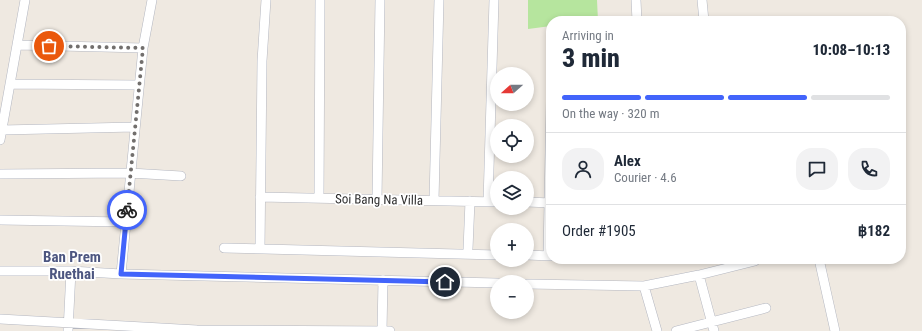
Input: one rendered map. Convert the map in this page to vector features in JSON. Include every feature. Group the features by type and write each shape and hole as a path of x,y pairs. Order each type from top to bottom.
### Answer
{"street":[{"path":"0,140 25,0"},
{"path":"121,274 143,48 152,0"},
{"path":"260,248 262,62 266,0"},
{"path":"319,198 320,0"},
{"path":"377,199 380,0"},
{"path":"434,200 439,0"},
{"path":"493,171 494,0"},
{"path":"636,0 637,16"},
{"path":"702,0 704,16"},
{"path":"18,45 143,48"},
{"path":"10,84 140,85"},
{"path":"2,130 135,127"},
{"path":"0,174 130,173 181,176"},
{"name":"Soi Bang Na Villa","path":"260,197 490,202"},
{"path":"468,249 470,201"},
{"path":"534,202 546,203"},
{"path":"0,220 126,222"},
{"path":"224,248 490,255"},
{"path":"534,255 546,256"},
{"path":"534,284 644,286 743,264"},
{"path":"820,264 835,331"},
{"path":"0,271 71,271 121,274 490,283"},
{"path":"68,327 71,271"},
{"path":"699,275 712,327"},
{"path":"382,331 383,280"},
{"path":"644,286 657,331"},
{"path":"676,331 712,327 766,308"},
{"path":"0,319 68,327 198,330 390,331"}],"green space":[{"path":"528,0 597,0 598,16 546,16 546,27 528,29"}],"way so far":[{"path":"49,46 143,48 127,210"}],"district":[{"name":"Ban Prem Ruethai","path":"72,266"}],"route":[{"path":"127,210 121,274 445,282"}]}
